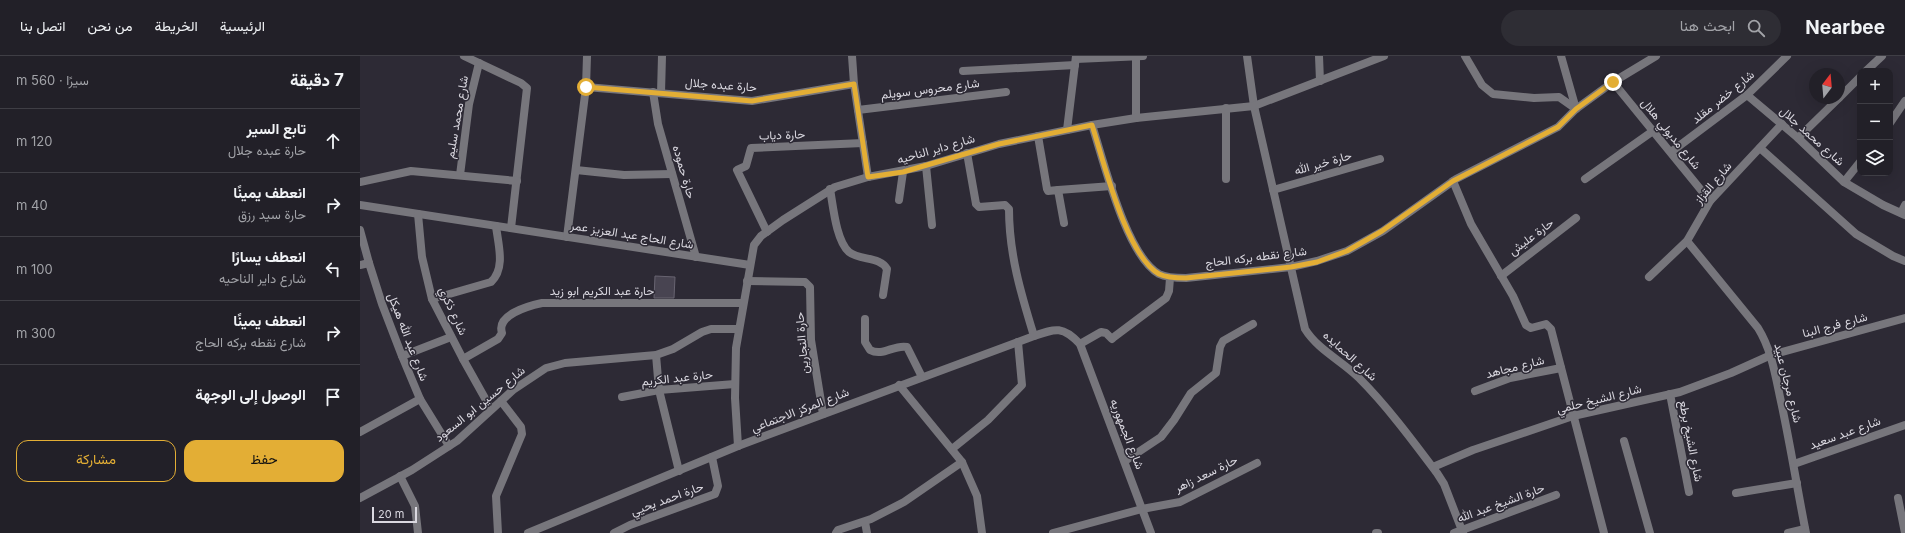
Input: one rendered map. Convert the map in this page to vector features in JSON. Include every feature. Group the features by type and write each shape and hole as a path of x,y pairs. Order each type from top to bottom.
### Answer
{"street":[{"path":"464,56 521,83 527,88 511,228"},
{"path":"568,237 586,87 587,56"},
{"name":"حارة حموده","path":"662,56 657,92 658,124 696,257"},
{"path":"854,56 854,84 868,177"},
{"path":"1136,56 1136,118"},
{"path":"963,71 1075,60 1143,56"},
{"name":"شارع الحمايده","path":"1247,56 1254,106 1304,324 1310,336 1358,377 1374,394 1433,467 1444,484 1460,532"},
{"path":"1319,56 1320,81"},
{"name":"شارع داير الناحيه","path":"738,446 734,384 738,329 754,245 767,232 830,189 868,177 903,172 967,153 1092,125 1136,118 1254,106 1320,81 1367,59 1384,56"},
{"path":"1465,56 1482,85 1493,94 1534,98 1559,97 1576,109"},
{"path":"1561,56 1576,109"},
{"name":"شارع نقطه بركه الحاج","path":"1092,125 1129,234 1140,255 1151,268 1170,278 1196,277 1291,267 1317,262 1347,251 1382,231 1453,181 1558,127 1576,109 1613,82 1656,56"},
{"name":"شارع خضر مقلد","path":"1671,152 1747,95 1787,56"},
{"path":"1869,68 1882,56"},
{"path":"1067,130 1075,60"},
{"name":"شارع محمد سليم","path":"460,175 469,104 479,64"},
{"path":"1845,92 1857,80"},
{"name":"شارع مدبولي هلال","path":"1613,82 1710,201"},
{"name":"حارة عبده جلال","path":"586,87 752,101 854,84"},
{"name":"شارع محروس سويلم","path":"858,110 1006,92"},
{"name":"شارع محمد جلال","path":"1747,95 1798,138 1844,182 1883,205 1903,214"},
{"path":"1893,119 1905,101"},
{"path":"1798,138 1833,104"},
{"path":"1226,108 1226,179"},
{"name":"شارع القزاز","path":"1649,277 1687,241 1710,201 1782,124"},
{"path":"1585,179 1654,131"},
{"path":"1038,136 1048,191 1112,186"},
{"name":"حارة دياب","path":"767,232 737,170 746,166 751,148 863,144"},
{"path":"1760,148 1856,234 1893,256 1905,261"},
{"path":"967,153 977,206 1005,205 1009,209 1011,253 1016,280 1034,336"},
{"name":"حارة خير الله","path":"1273,190 1380,159"},
{"path":"926,166 932,225"},
{"path":"1844,182 1857,166"},
{"path":"576,170 624,175 672,174"},
{"path":"360,182 411,171 517,181"},
{"path":"899,200 903,172"},
{"path":"1453,181 1472,224 1528,327 1531,328 1546,324 1550,327 1604,533"},
{"path":"830,189 838,228 844,246 855,256 882,263 887,269 883,295"},
{"path":"1058,190 1064,223"},
{"name":"شارع الحاج عبد العزيز عمر","path":"360,205 750,265"},
{"path":"1903,214 1905,205"},
{"name":"شارع ذكري","path":"418,214 422,257 432,299 462,359 491,409"},
{"name":"حارة عليش","path":"1501,276 1576,218"},
{"path":"432,299 491,282 496,278 500,265 496,226"},
{"name":"شارع عبد الله هيكل","path":"360,230 364,264 420,399 449,446"},
{"name":"شارع مرجان عبيد","path":"1687,241 1758,328 1771,355 1794,464 1805,531"},
{"path":"1080,344 1101,332 1106,333 1112,339 1166,298 1169,291 1170,278"},
{"name":"حارة النجارين","path":"747,281 805,282 810,287 811,340 823,414"},
{"name":"حارة عبد الكريم ابو زيد","path":"462,359 498,339 502,333 500,327 502,321 522,309 542,303 743,303"},
{"name":"شارع فرج البنا","path":"1771,355 1905,318"},
{"path":"864,319 865,342 870,350 880,353 902,346 907,347 910,350 922,377"},
{"path":"1125,461 1161,437 1191,393 1216,373 1220,347 1223,341 1253,324"},
{"name":"شارع حسين ابو السعود","path":"360,498 457,442 491,409 530,378 546,368 565,363 656,355 673,349 702,332 712,329 738,329"},
{"name":"شارع المركز الاجتماعي","path":"528,533 550,529 738,446 1034,336 1057,329 1068,333 1080,344"},
{"path":"402,356 451,337"},
{"path":"952,449 988,420 1022,386 1018,342"},
{"name":"شارع الجمهوريه","path":"1080,344 1125,461 1150,533"},
{"path":"656,355 659,390 679,471"},
{"name":"شارع الشيخ حلمي","path":"1433,467 1473,450 1573,416 1670,394 1709,382 1771,355"},
{"name":"شارع مجاهد","path":"1475,391 1510,378 1561,368"},
{"name":"حارة عبد الكريم","path":"622,397 659,390 734,384"},
{"path":"899,386 962,462 977,496 982,533"},
{"name":"شارع الشيخ برطع","path":"1670,394 1689,492"},
{"path":"360,432 420,399"},
{"path":"498,533 496,496 522,434 521,427 501,401"},
{"name":"شارع عبد سعيد","path":"1794,464 1905,425"},
{"path":"1624,440 1650,533"},
{"name":"حارة احمد يحيي","path":"614,533 630,525 715,494 718,486 712,457"},
{"path":"836,533 838,530 865,522 904,502 962,462"},
{"name":"حارة سعد زاهر","path":"1058,532 1142,509 1186,499 1257,463"},
{"path":"400,476 415,506 418,533"},
{"path":"1736,493 1797,483"},
{"name":"حارة الشيخ عبد الله","path":"1460,532 1556,495"},
{"path":"1898,498 1905,533"},
{"path":"865,522 867,533"},
{"path":"1788,533 1805,531"}],"building":[{"path":"655,276 675,277 674,298 654,298"}],"route":[{"path":"586,87 752,101 773,99 854,84 868,177 903,172 999,144 1092,125 1119,207 1129,234 1140,255 1151,268 1160,274 1170,278 1186,278 1291,267 1317,262 1347,251 1382,231 1453,181 1558,127 1576,109 1613,82"}]}
